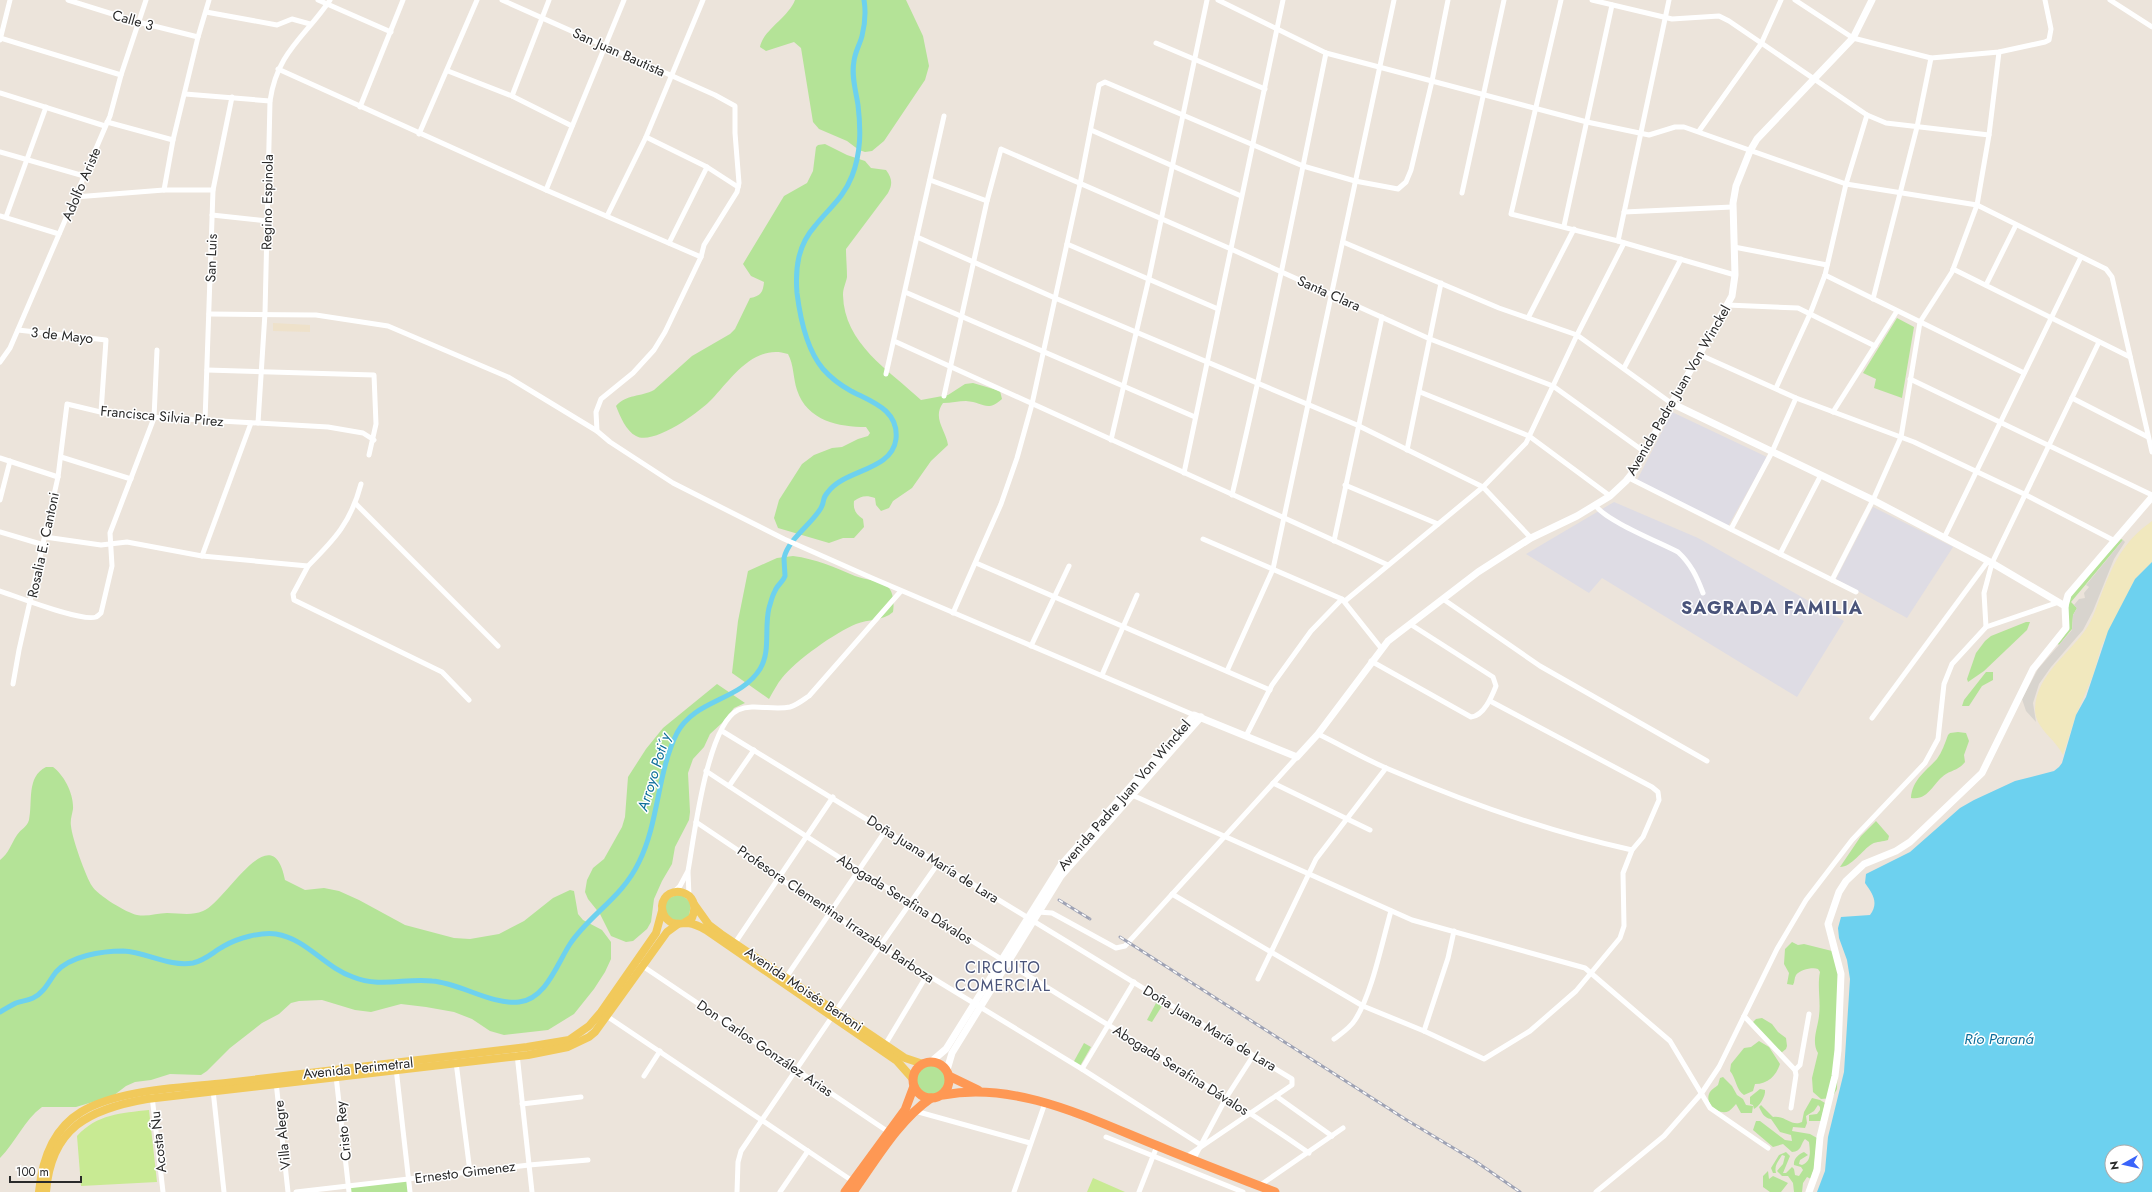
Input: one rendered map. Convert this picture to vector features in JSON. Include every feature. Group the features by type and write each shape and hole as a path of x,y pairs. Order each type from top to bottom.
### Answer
{"highway":[{"path":"845,1192 855,1186 891,1134 908,1105 916,1070 927,1063 940,1063 948,1073 981,1091"},
{"path":"943,1095 948,1088 948,1073"},
{"path":"914,1083 922,1096 932,1098"},
{"path":"891,1134 932,1098 943,1095 981,1091 1013,1095 1078,1113 1157,1146 1275,1192"}],"main road":[{"name":"Avenida Padre Juan Von Winckel","path":"1198,716 1297,757 1318,734 1381,648 1478,572 1531,538 1610,496 1629,478 1646,453 1671,403 1734,290 1735,275 1732,207 1736,186 1750,151 1757,139 1852,38 1872,0"},
{"path":"1671,403 1872,500 1990,562 2063,604"},
{"path":"1809,1192 1817,1170 1820,1137 1835,1076 1838,1050 1841,974 1828,924 1839,892 1864,864 1896,851 1910,842 1982,773 2033,669 2066,628 2063,604 2068,595 2152,496"},
{"name":"Avenida Padre Juan Von Winckel","path":"927,1063 946,1049 976,1005 1008,964 1030,919 1038,912 1071,863 1198,716"},
{"name":"Avenida Padre Juan Von Winckel","path":"948,1073 952,1053 1001,960 1030,919 1068,857 1198,716"},
{"path":"662,911 663,902 673,893 684,893 689,896"},
{"name":"Avenida Moisés Bertoni","path":"689,896 709,925 733,945"},
{"path":"681,924 692,918 694,903"},
{"name":"Avenida Moisés Bertoni","path":"662,911 666,919 681,924 702,927 733,945 834,1014 897,1061 914,1083"},
{"name":"Avenida Perimetral","path":"640,964 659,928 662,911"},
{"name":"Avenida Perimetral","path":"39,1192 42,1171 51,1146 73,1118 104,1101 396,1068 516,1052 569,1040 604,1015 640,964 666,932 681,924"},
{"name":"Avenida Moisés Bertoni","path":"834,1014 910,1060 927,1063"},
{"name":"Avenida Perimetral","path":"46,1192 51,1162 62,1141 75,1125 108,1107 152,1095"}],"street":[{"path":"10,0 0,39 120,75"},
{"name":"Calle 3","path":"68,0 138,22 198,37"},
{"name":"Adolfo Ariste","path":"0,362 10,348 106,124 120,75 146,0"},
{"path":"164,190 173,140 198,37 210,0"},
{"path":"318,0 329,2 391,32"},
{"path":"360,107 403,0"},
{"path":"420,134 477,0"},
{"name":"San Juan Bautista","path":"502,0 715,95 735,106 734,133 739,172 738,187"},
{"path":"512,96 549,0"},
{"path":"546,190 624,0"},
{"path":"607,216 646,137 703,0"},
{"path":"1111,440 1162,219 1207,0"},
{"path":"1218,0 1326,53 1587,122 1642,134 1653,135 1679,127 1699,131 1750,151 1846,184 1977,205 2106,269 2112,277 2152,452"},
{"path":"1184,473 1206,360 1231,249 1283,0"},
{"path":"1227,671 1273,569 1355,181 1381,67 1394,0"},
{"path":"953,613 1001,504 1017,458 1032,404 1080,184 1099,85 1102,82 1303,166 1355,181 1398,189 1406,182 1412,170 1448,0"},
{"path":"1462,193 1504,0"},
{"path":"1561,0 1510,214 1564,226 1735,275"},
{"path":"1592,0 1666,18 1719,16 1866,115 1886,122 1989,135"},
{"path":"1618,241 1642,134 1669,0"},
{"path":"1699,131 1761,44 1781,0"},
{"path":"1795,0 1852,38 1931,58 1999,52 2049,40 2051,29 2045,0"},
{"path":"2110,0 2152,27"},
{"name":"Regino Espinola","path":"258,423 265,313 270,101 278,70 310,24 329,2"},
{"path":"1564,226 1612,5"},
{"path":"206,12 277,25 292,19 310,24"},
{"path":"1156,42 1265,89"},
{"path":"1832,580 1872,500 1901,437 1920,322 1953,269 1977,205 1989,135 1999,52"},
{"path":"1232,495 1259,383 1280,272 1326,53"},
{"path":"1873,299 1917,127 1931,58"},
{"path":"278,70 546,190 701,257"},
{"path":"448,71 512,96 572,126"},
{"path":"0,93 106,124 173,140"},
{"path":"185,94 270,101"},
{"name":"San Luis","path":"205,421 213,190 232,97"},
{"path":"46,107 3,216 59,234"},
{"path":"1776,388 1810,314 1825,275 1846,184 1866,115"},
{"path":"886,374 944,116"},
{"path":"1091,130 1242,196"},
{"path":"597,431 596,412 601,399 633,373 654,350 665,332 701,257 704,245 737,192 738,187 707,167 646,137"},
{"name":"Santa Clara","path":"987,201 1001,149 1231,249 1430,339 1553,386 1646,453"},
{"path":"0,152 84,176"},
{"path":"669,243 707,167"},
{"path":"930,180 987,201 944,396"},
{"path":"75,197 164,190 213,190"},
{"path":"1624,212 1732,207"},
{"path":"212,215 267,221"},
{"path":"1986,285 2016,225"},
{"path":"1528,318 1574,229"},
{"path":"917,237 1055,298 1206,360 1357,425 1484,487 1531,538"},
{"path":"1343,242 1528,318 1577,335 1671,403"},
{"path":"1203,539 1345,601 1484,487 1526,443 1577,335 1624,243"},
{"path":"1067,244 1218,309"},
{"path":"1734,247 1827,265"},
{"path":"1944,538 2052,318 2080,257"},
{"path":"1624,368 1681,259"},
{"path":"1953,269 2130,357"},
{"path":"1825,275 2024,373"},
{"path":"1407,450 1441,283"},
{"path":"904,292 1195,417"},
{"path":"1727,305 1798,308 1875,346"},
{"path":"1832,412 1897,310"},
{"path":"209,314 265,313 316,315 388,326 508,377 597,431 610,442 673,483 784,539 953,613 1198,716"},
{"path":"1334,541 1357,425 1382,317"},
{"name":"3 de Mayo","path":"18,330 106,340 101,412"},
{"path":"894,341 1388,565"},
{"path":"1872,718 1990,562 2049,446 2099,342"},
{"path":"0,591 64,612 86,617 96,617 101,613 112,566 110,533 154,418 157,350"},
{"path":"1698,354 1796,398 1901,437 2024,494 2115,541"},
{"path":"207,370 374,375 376,424 374,440 369,455"},
{"path":"1910,379 2152,496"},
{"path":"1420,392 1529,436 1610,496"},
{"path":"1731,529 1772,452 1796,398"},
{"path":"2072,398 2148,437"},
{"name":"Francisca Silvia Pirez","path":"67,404 113,415 328,427 363,433 374,440"},
{"name":"Rosalia E. Cantoni","path":"13,684 19,650 44,545 58,477 67,404"},
{"path":"202,556 251,423"},
{"path":"61,457 131,479"},
{"path":"0,458 58,477"},
{"path":"0,500 10,461"},
{"path":"1780,554 1821,475"},
{"path":"1629,478 1856,592"},
{"path":"361,484 356,504 335,540 308,566 293,594 294,600 442,672 469,700"},
{"path":"1345,485 1438,524"},
{"path":"356,504 498,646"},
{"path":"1595,505 1607,516 1678,552 1690,565 1703,593"},
{"path":"0,532 44,545"},
{"path":"45,537 102,545 127,542 202,556 308,566"},
{"path":"1986,627 1984,594 1990,562"},
{"path":"976,563 1270,690"},
{"path":"1031,646 1069,566"},
{"path":"689,896 688,871 706,771 715,745 733,713 745,707 790,706 809,696 902,591"},
{"path":"1102,675 1137,595"},
{"path":"1342,599 1381,648"},
{"path":"1246,736 1270,690 1311,631 1342,599"},
{"path":"1443,600 1540,666 1707,761"},
{"path":"1596,1192 1664,1136 1701,1094 1720,1067 1777,949 1806,900 1852,840 1925,763 1938,740 1944,684 1952,664 1986,627 2063,604"},
{"path":"1371,661 1471,717 1476,716 1490,701 1496,686 1493,677 1410,624"},
{"path":"1172,894 1363,1006 1424,1031 1484,1059 1530,1031 1576,991 1620,938 1624,926 1623,873 1632,850 1643,837 1659,800 1658,792 1490,701"},
{"name":"Doña Juana María de Lara","path":"722,731 833,797 1290,1078 1293,1081 1292,1085 1276,1096"},
{"path":"1318,734 1386,768 1524,821 1586,840 1632,850"},
{"path":"729,786 754,750"},
{"path":"1038,912 1052,914 1116,948 1127,945 1297,757"},
{"path":"1258,979 1316,859 1386,768"},
{"name":"Abogada Serafina Dávalos","path":"706,771 910,903 1250,1112 1309,1153"},
{"path":"1273,783 1370,830"},
{"path":"1132,794 1412,920 1580,966 1592,973 1670,1041 1682,1058 1710,1108 1768,1148"},
{"path":"733,945 833,797"},
{"name":"Profesora Clementina Irrazabal Barboza","path":"696,822 780,876 880,946 1082,1069 1201,1145"},
{"path":"784,980 829,911 886,830"},
{"path":"737,1192 739,1156 880,946 939,862"},
{"path":"673,893 680,886 688,871"},
{"path":"1334,1038 1346,1031 1363,1006 1391,911"},
{"path":"1424,1031 1448,958 1454,931"},
{"name":"Don Carlos González Arias","path":"640,964 891,1134"},
{"path":"885,1045 927,975"},
{"path":"1082,1069 1134,982"},
{"path":"1795,1070 1800,1065 1809,1014"},
{"path":"604,1015 808,1151 855,1186"},
{"path":"1744,1016 1795,1070 1796,1075 1790,1108"},
{"path":"644,1076 660,1051"},
{"path":"516,1052 532,1192"},
{"path":"1201,1145 1226,1098 1253,1056"},
{"path":"455,1059 470,1172"},
{"path":"396,1068 410,1192"},
{"name":"Cristo Rey","path":"336,1074 349,1192"},
{"name":"Villa Alegre","path":"276,1081 288,1192"},
{"path":"213,1088 224,1192"},
{"name":"Acosta Ñu","path":"152,1095 163,1192"},
{"path":"1189,1158 1201,1145 1276,1096 1332,1136"},
{"path":"522,1104 580,1097"},
{"path":"1014,1192 1045,1103"},
{"path":"915,1112 1030,1143"},
{"path":"1259,1186 1309,1153 1343,1128"},
{"path":"1106,1137 1243,1192"},
{"path":"1139,1192 1157,1146"},
{"path":"780,1192 808,1151"},
{"name":"Ernesto Gimenez","path":"296,1192 529,1165 588,1160"}],"shaded area":[{"path":"273,323 310,325 310,332 273,331"},
{"path":"1672,412 1767,457 1727,528 1637,480"},
{"path":"1614,502 1698,538 1844,621 1797,697 1602,578 1589,593 1526,554"},
{"path":"1873,507 1953,547 1907,618 1836,579"},
{"path":"2123,540 2125,542 2114,559 2093,611 2083,630 2051,667 2039,684 2033,703 2036,722 2026,711 2022,699 2038,669 2072,630 2073,615 2077,608 2074,605 2079,599 2085,598 2084,593 2089,587 2086,585"}],"green space":[{"path":"795,0 906,0 923,36 929,66 925,80 884,141 872,151 865,152 859,150 847,141 819,129 813,122 801,48 794,42 766,51 760,47 766,35 787,13"},
{"path":"825,144 847,155 865,161 871,168 886,170 891,181 891,187 888,193 846,249 847,277 843,290 845,312 851,328 860,342 870,355 921,400 948,395 965,384 973,383 1000,391 1002,399 997,403 988,406 966,401 943,403 940,408 939,419 948,445 931,461 912,488 893,501 889,508 881,511 876,505 875,498 872,497 864,496 854,501 857,513 863,519 864,527 854,538 843,538 829,543 778,528 774,518 779,500 802,464 814,455 832,448 842,447 868,436 870,433 866,427 845,426 825,420 808,409 797,390 788,354 776,352 764,354 754,358 735,373 712,399 697,412 676,426 653,436 644,438 632,434 624,423 616,406 624,399 654,390 692,356 730,334 735,329 750,298 761,293 764,282 751,276 743,264 784,196 807,183 813,171 816,147 818,145"},
{"path":"1897,318 1914,327 1902,398 1874,388 1876,379 1863,373"},
{"path":"2121,539 2123,540 2071,602 2077,608 2073,615 2072,629 2059,645 2058,644 2067,629 2068,601 2071,595 2088,574"},
{"path":"793,556 817,561 855,576 886,585 891,591 893,597 893,612 885,617 856,624 838,633 816,648 788,671 778,683 769,699 732,673 738,621 748,571 777,558"},
{"path":"2026,622 2030,622 2027,630 1984,671 1968,682 1967,679 1976,653 1985,641 1991,636"},
{"path":"1986,672 1993,672 1993,680 1982,686 1969,706 1962,706 1964,700"},
{"path":"717,684 745,703 734,708 723,722 710,734 704,747 693,759 688,773 689,820 675,847 672,864 654,899 651,922 647,929 633,941 626,942 611,936 600,914 588,899 585,892 587,880 593,868 604,859 622,827 625,817 628,777 646,749 663,728"},
{"path":"1950,733 1966,733 1969,741 1964,755 1965,762 1959,768 1942,777 1927,794 1922,797 1911,798 1914,786 1924,772 1937,759 1948,735"},
{"path":"46,767 53,767 57,770 68,785 73,803 71,822 72,832 89,881 95,890 106,899 132,914 145,916 167,913 199,913 213,904 248,867 259,858 270,855 279,862 285,880 305,890 324,888 339,891 405,925 454,938 470,939 499,934 524,921 553,898 570,890 574,891 578,914 583,920 602,930 611,942 611,959 594,989 574,1014 548,1030 504,1035 490,1031 472,1019 454,1012 401,1004 371,1012 355,1010 322,1000 299,1001 291,1003 279,1014 262,1023 230,1048 201,1075 170,1074 151,1080 135,1082 126,1086 113,1096 76,1107 42,1107 30,1118 0,1158 0,860 29,820 33,783 35,777"},
{"path":"1876,821 1889,836 1888,840 1872,844 1849,864 1840,867 1861,836"},
{"path":"681,894 691,903 689,917 677,922 666,915 666,902 669,898"},
{"path":"1792,942 1798,945 1804,944 1832,951 1841,976 1837,1089 1832,1098 1821,1099 1813,1092 1812,1078 1818,1053 1815,1039 1819,1010 1820,972 1815,968 1803,970 1796,975 1793,985 1787,984 1789,973 1784,964 1785,949"},
{"path":"1156,1003 1162,1006 1152,1022 1147,1020"},
{"path":"1762,1018 1772,1024 1778,1032 1786,1038 1786,1049 1781,1053 1752,1023 1756,1019"},
{"path":"1759,1041 1769,1047 1780,1064 1774,1076 1764,1083 1755,1084 1753,1091 1744,1095 1739,1090 1730,1071 1731,1064 1744,1048 1751,1047"},
{"path":"1084,1043 1091,1047 1080,1066 1073,1063"},
{"path":"931,1065 942,1069 946,1080 942,1091 931,1095 920,1091 916,1080 920,1069"},
{"path":"1723,1077 1732,1086 1737,1095 1743,1099 1746,1105 1753,1106 1752,1113 1741,1113 1736,1104 1729,1111 1725,1112 1717,1110 1711,1105 1708,1098 1709,1094 1718,1085 1720,1078"},
{"path":"1760,1089 1765,1090 1764,1095 1760,1104 1754,1109 1753,1105 1750,1104 1750,1097"},
{"path":"1812,1098 1825,1103 1821,1121 1809,1121 1809,1115 1817,1114 1820,1110 1818,1105 1814,1111 1806,1116 1807,1123 1805,1128 1793,1127 1792,1131 1810,1134 1817,1138 1814,1168 1811,1179 1807,1177 1803,1183 1802,1192 1794,1192 1793,1183 1788,1176 1782,1176 1777,1171 1783,1164 1785,1156 1782,1155 1777,1164 1776,1173 1773,1173 1771,1168 1779,1155 1786,1152 1790,1156 1783,1173 1786,1173 1792,1167 1795,1175 1799,1176 1803,1170 1801,1167 1794,1165 1794,1161 1798,1155 1804,1152 1808,1155 1800,1160 1799,1164 1802,1165 1807,1161 1810,1155 1809,1142 1805,1139 1798,1150 1792,1152 1783,1144 1773,1147 1753,1130 1756,1121 1760,1121 1785,1140 1792,1141 1791,1135 1780,1132 1771,1119 1764,1115 1759,1107 1761,1105 1773,1117 1798,1123 1802,1122 1804,1112"},
{"path":"149,1110 157,1182 81,1186 77,1136 93,1123 101,1119 129,1112"},
{"path":"1768,1171 1769,1179 1773,1176 1788,1183 1781,1192 1770,1192 1763,1187 1763,1176"},
{"path":"1093,1178 1125,1192 1087,1192"},
{"path":"409,1179 410,1192 349,1192 348,1186"}],"sand":[{"path":"2152,521 2152,562 2135,579 2101,647 2094,673 2076,715 2063,755 2060,749 2042,728 2036,716 2035,709 2037,696 2041,685 2048,674 2088,626 2110,572 2120,554 2134,537"}],"water":[{"name":"Río Paraná","path":"2152,562 2152,1192 1817,1192 1825,1171 1828,1137 1844,1072 1850,979 1847,960 1839,938 1838,928 1841,917 1870,915 1873,911 1874,899 1865,883 1866,874 1910,852 1960,808 2015,781 2054,771 2059,767 2062,763 2076,715 2086,697 2108,631 2135,579"}],"waterway":[{"name":"Arroyo Poti´y","path":"0,1012 16,1003 29,1000 37,996 56,972 69,962 78,958 96,953 123,951 175,963 193,963 202,960 236,940 263,934 276,934 297,941 333,967 353,977 373,982 432,981 508,1002 519,1002 528,999 544,988 578,933 624,886 639,862 651,831 665,764 677,733 685,722 695,713 741,688 751,680 760,669 765,655 769,608 772,597 785,576 784,558 790,544 817,514 821,508 825,496 836,484 877,464 886,458 893,450 896,439 896,429 889,414 875,403 840,384 826,372 817,361 805,333 797,293 797,266 801,249 809,233 844,191 852,176 857,159 860,141 860,123 853,78 853,67 855,54 864,27 864,0"}],"railway":[{"path":"1059,900 1090,919"},
{"path":"1120,937 1405,1119 1475,1161 1520,1192"}],"district":[{"name":"SAGRADA FAMILIA","path":"1772,608"},
{"name":"CIRCUITO COMERCIAL","path":"1003,976"}]}
